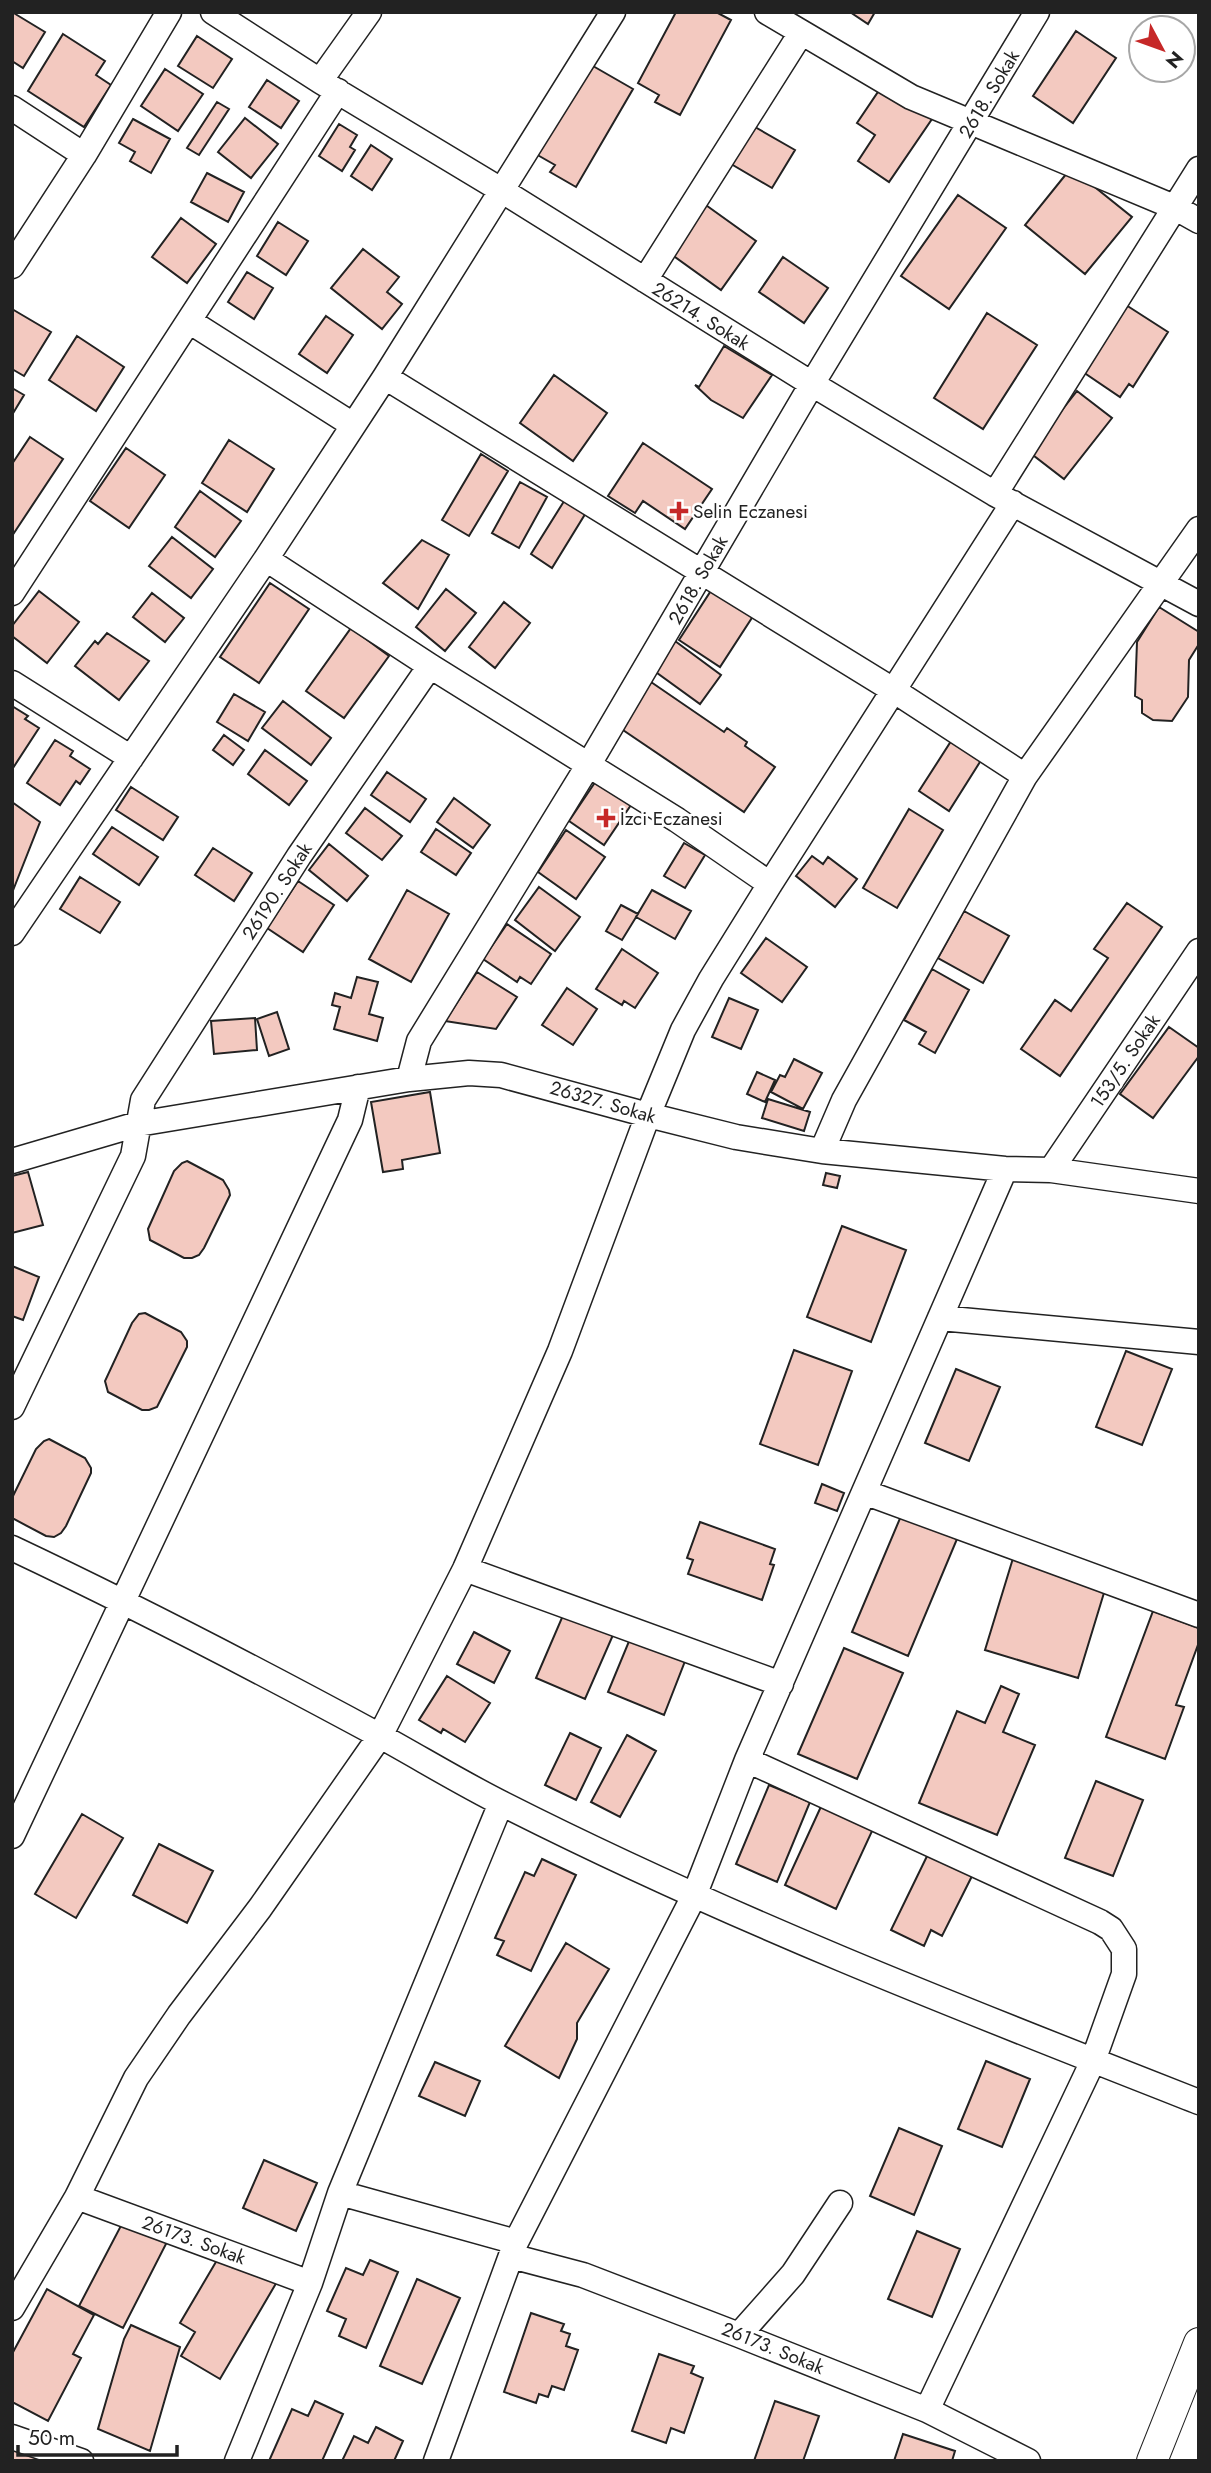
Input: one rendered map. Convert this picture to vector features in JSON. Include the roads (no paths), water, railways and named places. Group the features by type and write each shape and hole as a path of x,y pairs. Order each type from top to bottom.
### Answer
{"main road":[{"path":"1152,2461 1199,2343"}],"street":[{"path":"12,266 84,155 169,12"},
{"name":"26214. Sokak","path":"213,12 812,384 1004,498 1199,604"},
{"path":"12,593 189,321 329,86 369,12"},
{"path":"15,924 266,559 385,377 613,12"},
{"path":"767,12 911,97 1174,207 1199,221"},
{"name":"2618. Sokak","path":"409,1079 419,1041 589,764 812,384 1037,12"},
{"path":"645,281 802,33"},
{"path":"12,108 84,155"},
{"path":"12,2308 77,2197 136,2078 179,2015 260,1909 380,1736 465,1569 560,1351 648,1115 683,1030 711,979 893,690 1174,207 1199,169"},
{"path":"189,321 353,425"},
{"path":"385,377 893,690 1026,776"},
{"path":"822,1151 844,1100 1026,776 1199,529"},
{"path":"266,559 430,666 677,820 770,884"},
{"name":"26190. Sokak","path":"12,1407 133,1156 143,1100 299,856 430,666"},
{"path":"12,683 131,758"},
{"name":"153/5. Sokak","path":"1051,1170 1199,951"},
{"name":"26327. Sokak","path":"12,1161 138,1124 409,1079 469,1073 501,1074 648,1115 736,1136 822,1151 1005,1169 1051,1170 1199,1191"},
{"path":"12,1836 350,1119 358,1087"},
{"path":"436,2461 513,2249 694,1896 747,1759 1005,1169"},
{"path":"940,1318 1199,1342"},
{"path":"864,1492 1199,1615"},
{"path":"15,1556 123,1601 501,1803 694,1896 825,1953 1199,2102"},
{"path":"465,1569 781,1684"},
{"path":"747,1759 1111,1928 1124,1949 1124,1974 1093,2061 927,2410"},
{"path":"237,2461 310,2283 340,2193 501,1803"},
{"name":"26173. Sokak","path":"340,2193 513,2249 739,2334 927,2410 1028,2461"},
{"name":"26173. Sokak","path":"77,2197 310,2283"},
{"path":"739,2334 793,2274 840,2203"},
{"path":"12,2437 81,2461"}],"place":[{"name":"Selin Eczanesi","path":"679,511"},
{"name":"İzci Eczanesi","path":"606,818"}]}
